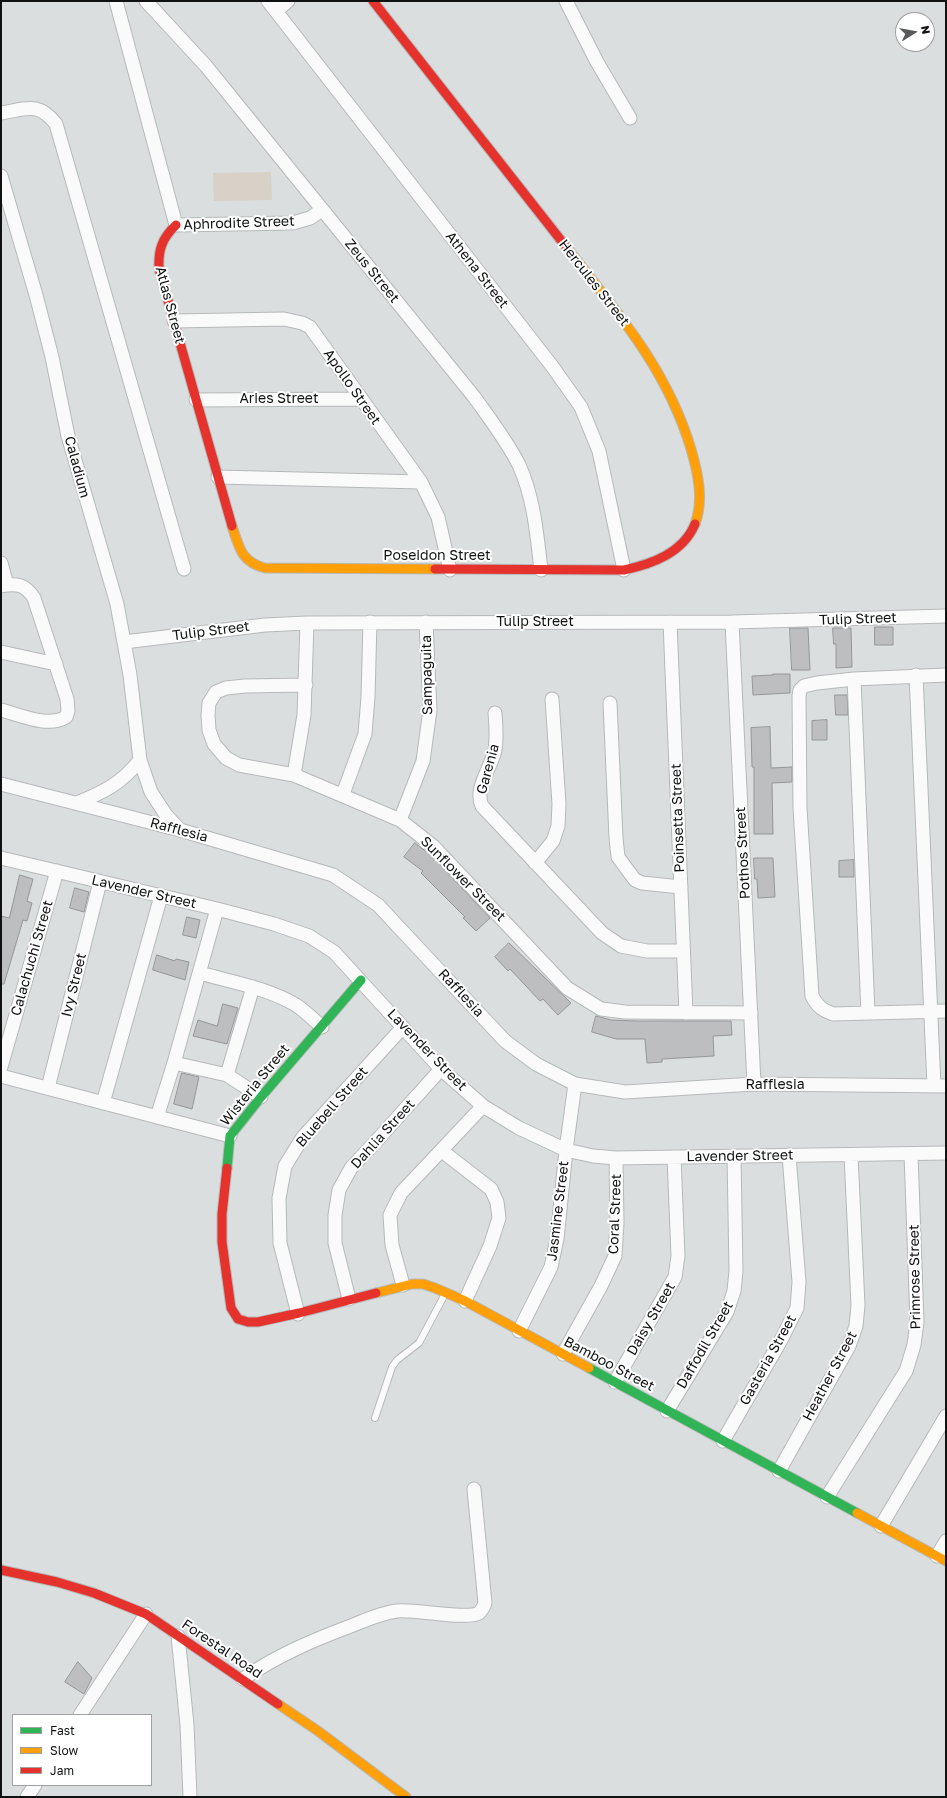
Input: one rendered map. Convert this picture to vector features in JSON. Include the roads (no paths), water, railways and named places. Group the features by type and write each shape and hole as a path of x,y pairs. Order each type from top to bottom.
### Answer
{"street":[{"path":"116,1 176,225"},
{"name":"Zeus Street","path":"146,1 206,66 476,398 503,438 518,465 529,494 536,524 541,570"},
{"path":"272,6 288,1"},
{"name":"Hercules Street","path":"372,1 624,321 650,359 671,400 689,443 700,487 701,503 697,519 692,531 681,545 668,555 655,562 624,570"},
{"path":"566,1 597,62 630,118"},
{"name":"Athena Street","path":"272,6 552,366 581,407 599,451 624,570"},
{"path":"1,113 38,109 44,111 56,124 184,569"},
{"name":"Caladium","path":"1,176 36,295 52,357 68,436 81,485 110,576 124,642 135,709 140,760 151,792 166,815 180,830"},
{"name":"Aphrodite Street","path":"176,225 293,223 310,218 322,210"},
{"name":"Atlas Street","path":"176,225 166,233 158,249 159,269 238,545 241,554 250,563"},
{"name":"Apollo Street","path":"174,321 284,319 302,322 310,327 421,482 438,517 450,570"},
{"name":"Aries Street","path":"196,400 361,399"},
{"path":"218,477 421,482"},
{"path":"1,563 4,585 16,584 24,586 34,598 67,699 68,711 66,718 55,722 44,721 1,710"},
{"name":"Poseidon Street","path":"250,563 271,569 624,570"},
{"name":"Tulip Street","path":"124,642 265,625 307,623 732,622 946,616"},
{"path":"344,794 365,734 368,697 370,622"},
{"name":"Sampaguita","path":"400,820 423,761 430,710 426,622"},
{"name":"Poinsetta Street","path":"670,622 686,1013"},
{"name":"Pothos Street","path":"732,622 754,1084"},
{"path":"294,775 304,715 307,623"},
{"path":"1,652 56,664"},
{"path":"916,675 931,1012 940,1086"},
{"path":"946,675 916,675 854,679 810,684 800,690 800,808 810,985 812,996 817,1005 824,1011 833,1014 946,1011"},
{"path":"854,679 868,1013"},
{"name":"Sunflower Street","path":"306,685 245,686 226,688 216,692 209,703 209,730 214,744 226,758 239,765 294,775 344,794 400,820 433,846 567,988 601,1009 625,1012 751,1013"},
{"path":"552,699 559,804 558,826 553,841 535,863 602,933 621,946 647,950 683,951"},
{"path":"610,703 618,857 635,880 642,883 680,887"},
{"name":"Garenia","path":"495,713 497,729 495,750 480,790 480,801 482,806 535,863"},
{"path":"77,803 119,783 130,773 140,760"},
{"name":"Rafflesia","path":"1,784 180,830 333,875 378,904 505,1041 536,1064 575,1084 624,1092 754,1084 940,1086"},
{"name":"Lavender Street","path":"1,858 217,909 274,924 309,936 334,952 441,1069 483,1106 518,1128 566,1150 593,1156 616,1158 946,1153"},
{"name":"Calachuchi Street","path":"1,1068 56,871"},
{"name":"Ivy Street","path":"48,1088 100,882"},
{"path":"103,1103 161,896"},
{"path":"157,1117 200,973 217,909"},
{"path":"200,973 253,987 283,998 298,1006 322,1027"},
{"name":"Wisteria Street","path":"240,1321 235,1317 231,1308 222,1242 222,1214 230,1136 261,1097 361,980"},
{"path":"227,1075 253,987"},
{"name":"Bluebell Street","path":"298,1314 280,1243 279,1198 285,1166 303,1137 402,1027"},
{"path":"174,1063 227,1075 261,1097"},
{"name":"Dahlia Street","path":"349,1299 335,1243 335,1215 339,1190 351,1168 441,1069"},
{"path":"1,1076 230,1136"},
{"name":"Jasmine Street","path":"519,1331 551,1267 557,1239 566,1150 575,1084"},
{"path":"403,1286 392,1245 390,1215 401,1193 483,1106"},
{"path":"442,1151 491,1188 497,1202 499,1218 490,1246 465,1301"},
{"name":"Primrose Street","path":"827,1497 906,1371 914,1345 917,1322 911,1154"},
{"name":"Gasteria Street","path":"723,1441 781,1340 797,1308 799,1282 789,1155"},
{"name":"Heather Street","path":"779,1471 848,1346 856,1326 858,1305 851,1155"},
{"name":"Daffodil Street","path":"667,1411 726,1312 734,1291 736,1271 734,1156"},
{"name":"Daisy Street","path":"615,1382 675,1277 678,1256 674,1157"},
{"name":"Coral Street","path":"563,1354 601,1286 615,1256 617,1223 616,1158"},
{"name":"Bamboo Street","path":"240,1321 247,1323 298,1314 349,1299 403,1286 426,1285 465,1301 941,1559"},
{"path":"881,1526 946,1416"},
{"path":"243,1679 261,1666 299,1646 378,1616 398,1611 462,1615 473,1615 479,1613 485,1603 474,1489"},
{"path":"941,1559 946,1541"},
{"name":"Forestal Road","path":"1,1570 40,1578 102,1595 125,1603 146,1614 318,1731 406,1797"},
{"path":"81,1714 146,1614"},
{"path":"178,1636 187,1725 190,1797"},
{"path":"27,1797 34,1786"}],"lane":[{"path":"375,1418 392,1368 397,1360 419,1344 446,1292"}]}
